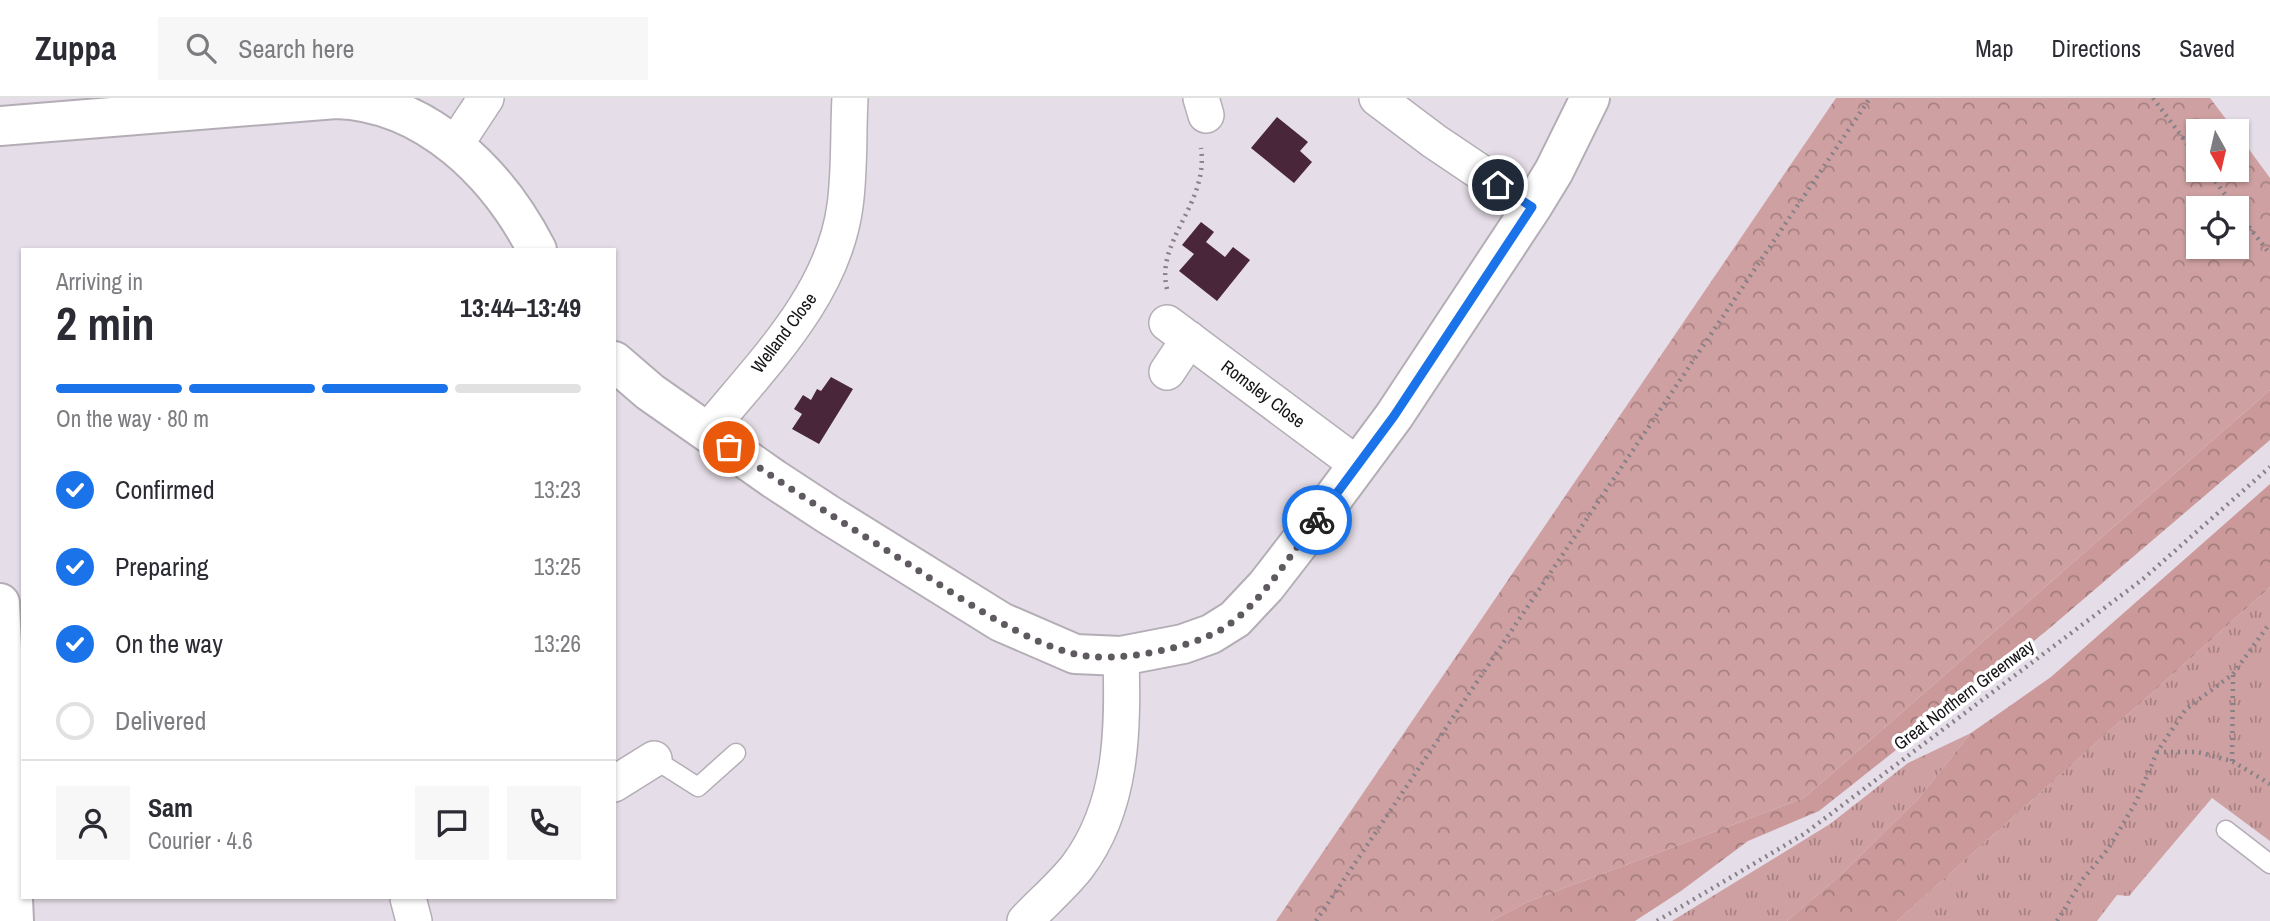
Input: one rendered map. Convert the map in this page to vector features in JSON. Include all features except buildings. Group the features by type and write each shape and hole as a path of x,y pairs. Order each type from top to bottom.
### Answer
{"street":[{"path":"455,145 486,98"},
{"name":"Welland Close","path":"707,432 792,328 814,296 839,233 845,207 850,98"},
{"path":"1377,98 1434,141 1532,207"},
{"path":"616,363 650,392 829,515 1001,622 1075,654 1121,656 1196,640 1223,629 1235,620 1266,586 1394,416 1532,207 1554,171 1590,98"},
{"path":"0,126 355,99 401,114 455,145 494,183 522,222 536,248"},
{"path":"1167,372 1178,331"},
{"name":"Romsley Close","path":"1178,331 1358,464"},
{"path":"0,603 9,916"},
{"path":"1025,921 1076,868 1100,828 1111,801 1120,746 1121,656"},
{"path":"616,784 654,759"},
{"path":"408,899 414,921"}],"lane":[{"path":"654,759 698,787 736,753"},
{"path":"2226,830 2270,864"}],"path":[{"path":"1316,921 1870,98"},
{"path":"2153,98 2186,142"},
{"path":"1178,331 1164,276 1170,247 1201,182 1203,157 1198,124 1203,106"},
{"path":"2249,226 2270,254"},
{"name":"Great Northern Greenway","path":"1657,921 1804,834 2143,579 2270,467"},
{"path":"2057,921 2083,880 2108,849 2136,802 2157,752 2186,709 2233,674 2270,623"},
{"path":"2232,761 2233,674"},
{"path":"2157,752 2197,752 2232,761 2270,784"}],"green space":[{"path":"1836,98 2210,98 2226,119 2186,119 2186,182 2249,182 2249,149 2270,178 2270,390 1804,798 1527,902 1492,921 1276,921"},
{"path":"2270,390 2270,440 2045,632 1819,811 1748,841 1635,921 1492,921 1527,902 1804,798"},
{"path":"2270,484 2270,587 1897,921 1787,921 1842,874 1919,798 1971,733 2051,677"},
{"path":"2270,587 2270,841 2212,798 2129,896 2117,895 2097,921 1897,921"},
{"path":"1971,733 1919,798 1842,874 1787,921 1672,921 1830,824 1908,763"}],"way so far":[{"path":"729,447 829,515 1001,622 1060,649 1093,657 1137,655 1196,640 1223,629 1258,596 1317,520"}],"route":[{"path":"1317,520 1394,416 1532,207 1498,185"}]}
